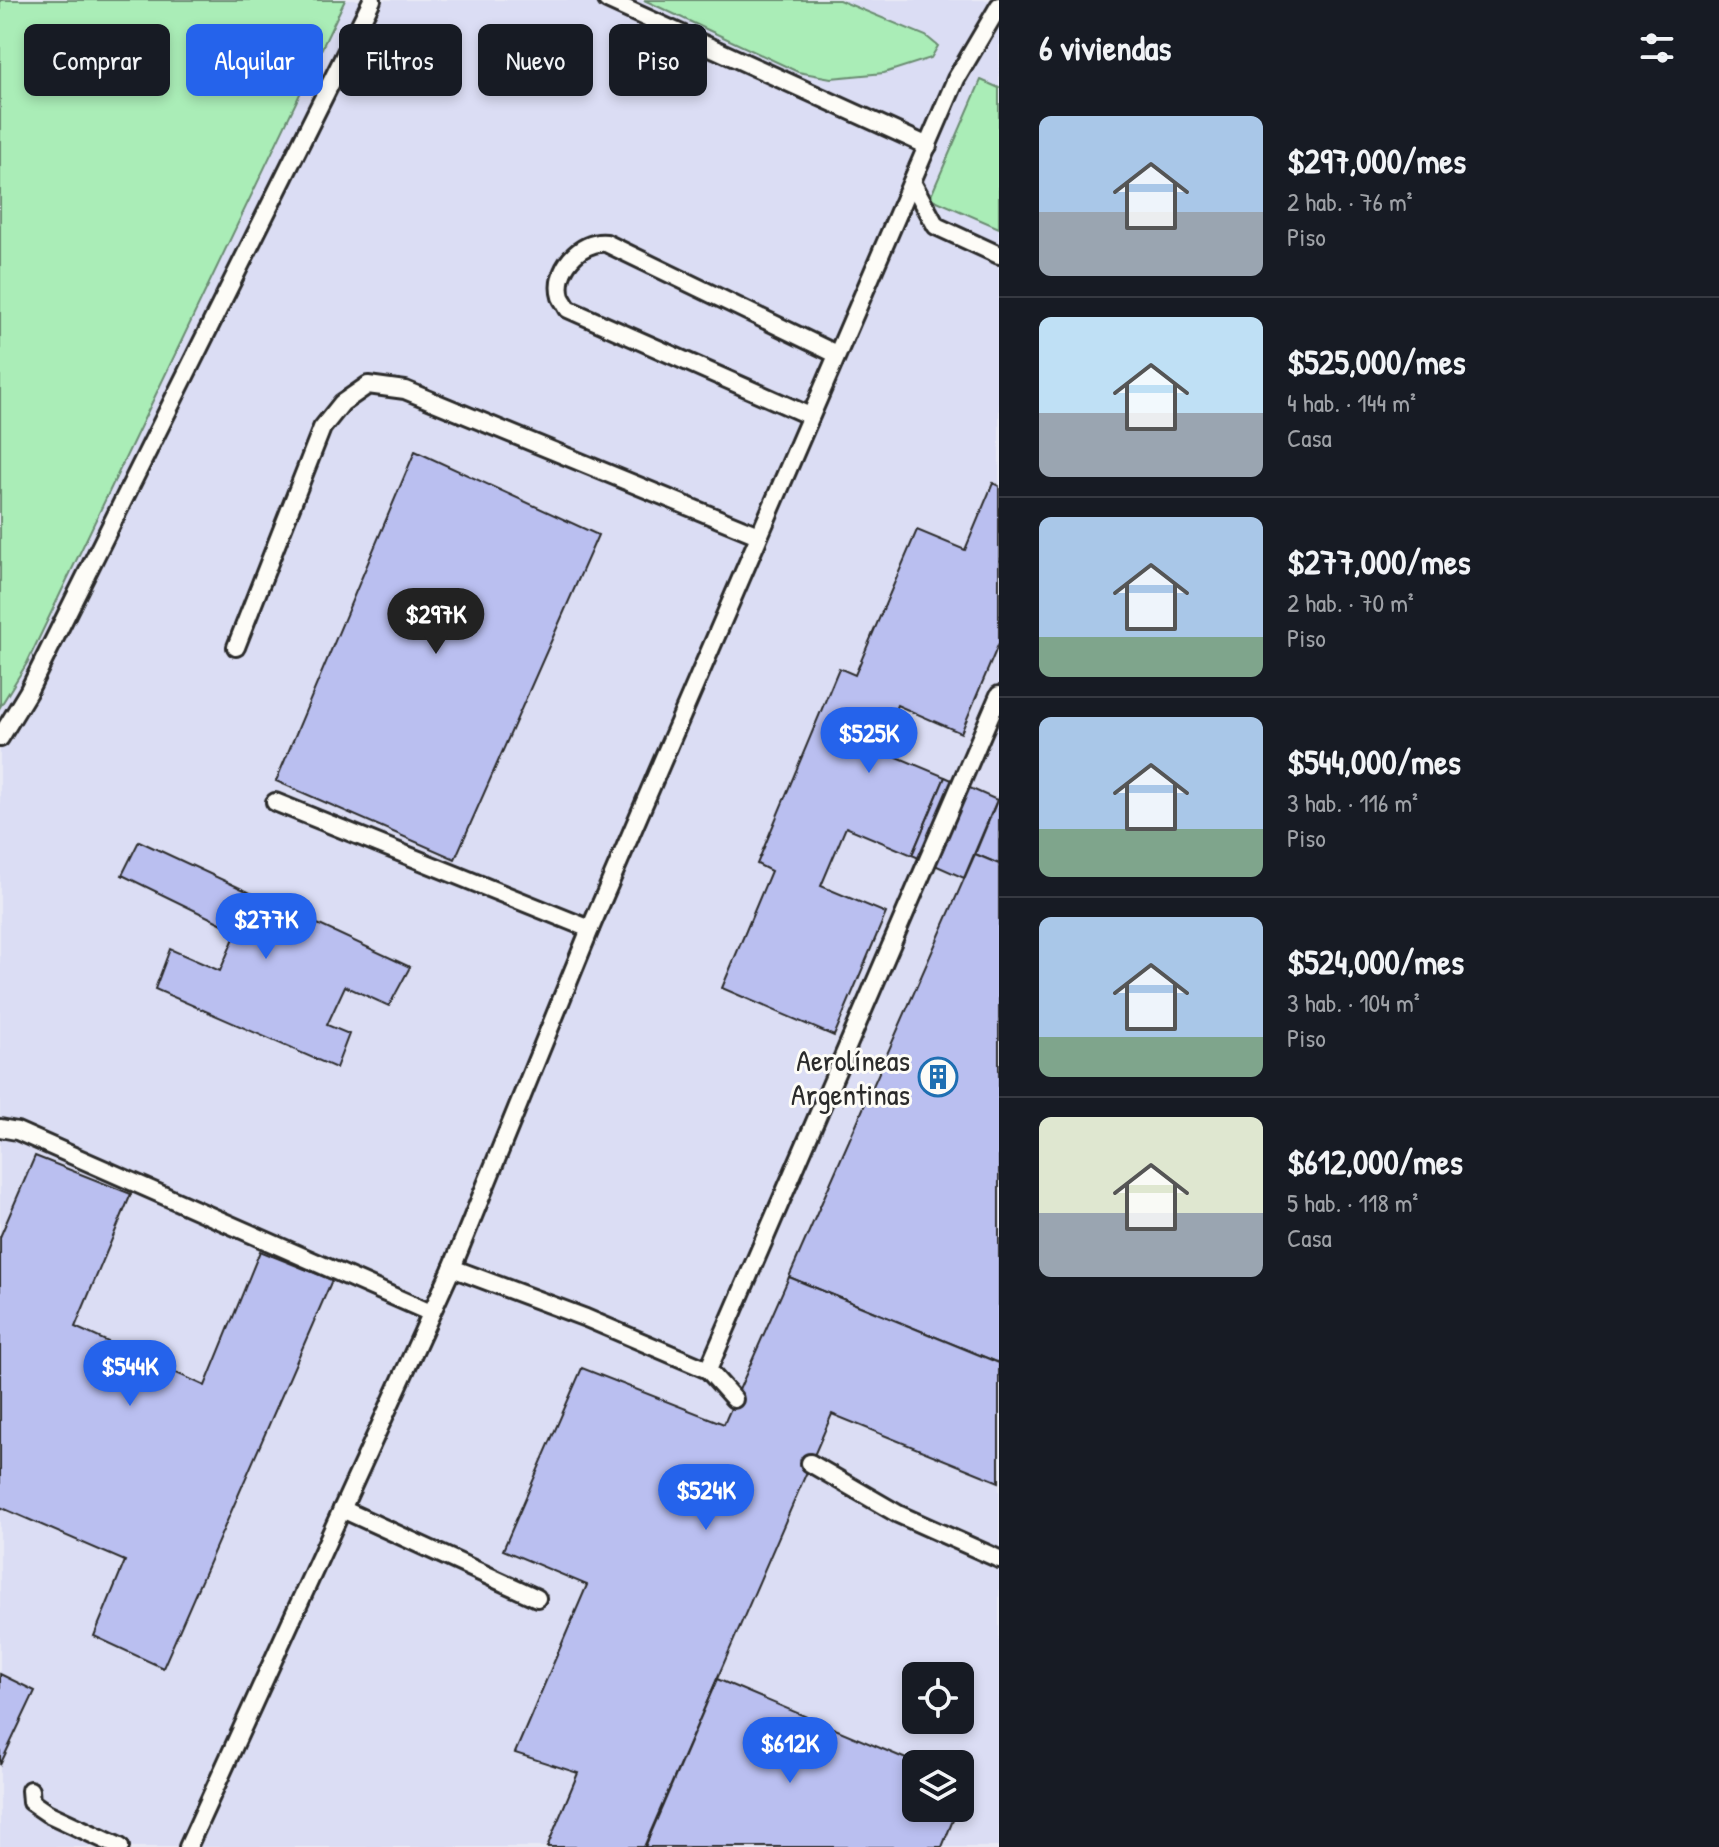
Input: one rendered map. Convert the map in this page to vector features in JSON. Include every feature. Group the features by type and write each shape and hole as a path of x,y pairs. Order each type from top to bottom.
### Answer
{"lane":[{"path":"0,738 35,678 372,0"},
{"path":"607,0 928,146"},
{"path":"188,1847 452,1268 590,929 956,79 999,6"},
{"path":"912,182 936,226 999,255"},
{"path":"810,416 568,309 560,295 562,277 574,254 596,242 606,243 836,354"},
{"path":"236,647 322,428 342,403 368,385 405,390 758,535"},
{"path":"708,1370 999,695"},
{"path":"275,802 590,929"},
{"path":"0,1128 17,1131 431,1313"},
{"path":"452,1268 586,1318 708,1370 734,1399"},
{"path":"810,1463 898,1514 999,1559"},
{"path":"342,1509 537,1598"},
{"path":"30,1790 31,1802 47,1813 120,1847"}],"shaded area":[{"path":"0,0 999,0 999,1847 0,1847"}],"green space":[{"path":"0,0 345,0 323,46 323,24 186,24 186,96 299,96 27,663 0,707"},
{"path":"644,0 839,0 926,36 938,46 931,58 884,73 831,78 798,72 707,29 707,24 695,24"},
{"path":"981,80 999,88 999,228 930,198"}],"building":[{"path":"415,451 598,535 455,859 276,781"},
{"path":"993,483 999,486 999,643 961,733 897,705 878,749 945,777 912,855 846,827 821,886 886,913 834,1036 722,988 771,871 757,864 839,668 855,675 917,530 965,550"},
{"path":"945,777 997,800 964,878 912,855"},
{"path":"999,796 999,864 975,854"},
{"path":"139,841 410,967 389,1006 345,986 327,1025 349,1034 336,1068 155,989 170,949 220,971 237,931 122,875"},
{"name":"Aerolíneas Argentinas","path":"975,854 999,864 999,1363 789,1277"},
{"path":"35,1156 131,1194 75,1327 205,1386 260,1251 332,1280 163,1668 94,1636 125,1561 0,1507 0,1237"},
{"path":"789,1277 999,1363 999,1482 832,1414 644,1847 547,1847 578,1773 515,1753 587,1585 503,1550 582,1368 724,1424"},
{"path":"0,1674 35,1691 0,1765"},
{"path":"717,1679 902,1757 902,1822 952,1822 942,1847 645,1847"}],"place":[{"name":"Aerolíneas Argentinas","path":"938,1077"}]}
